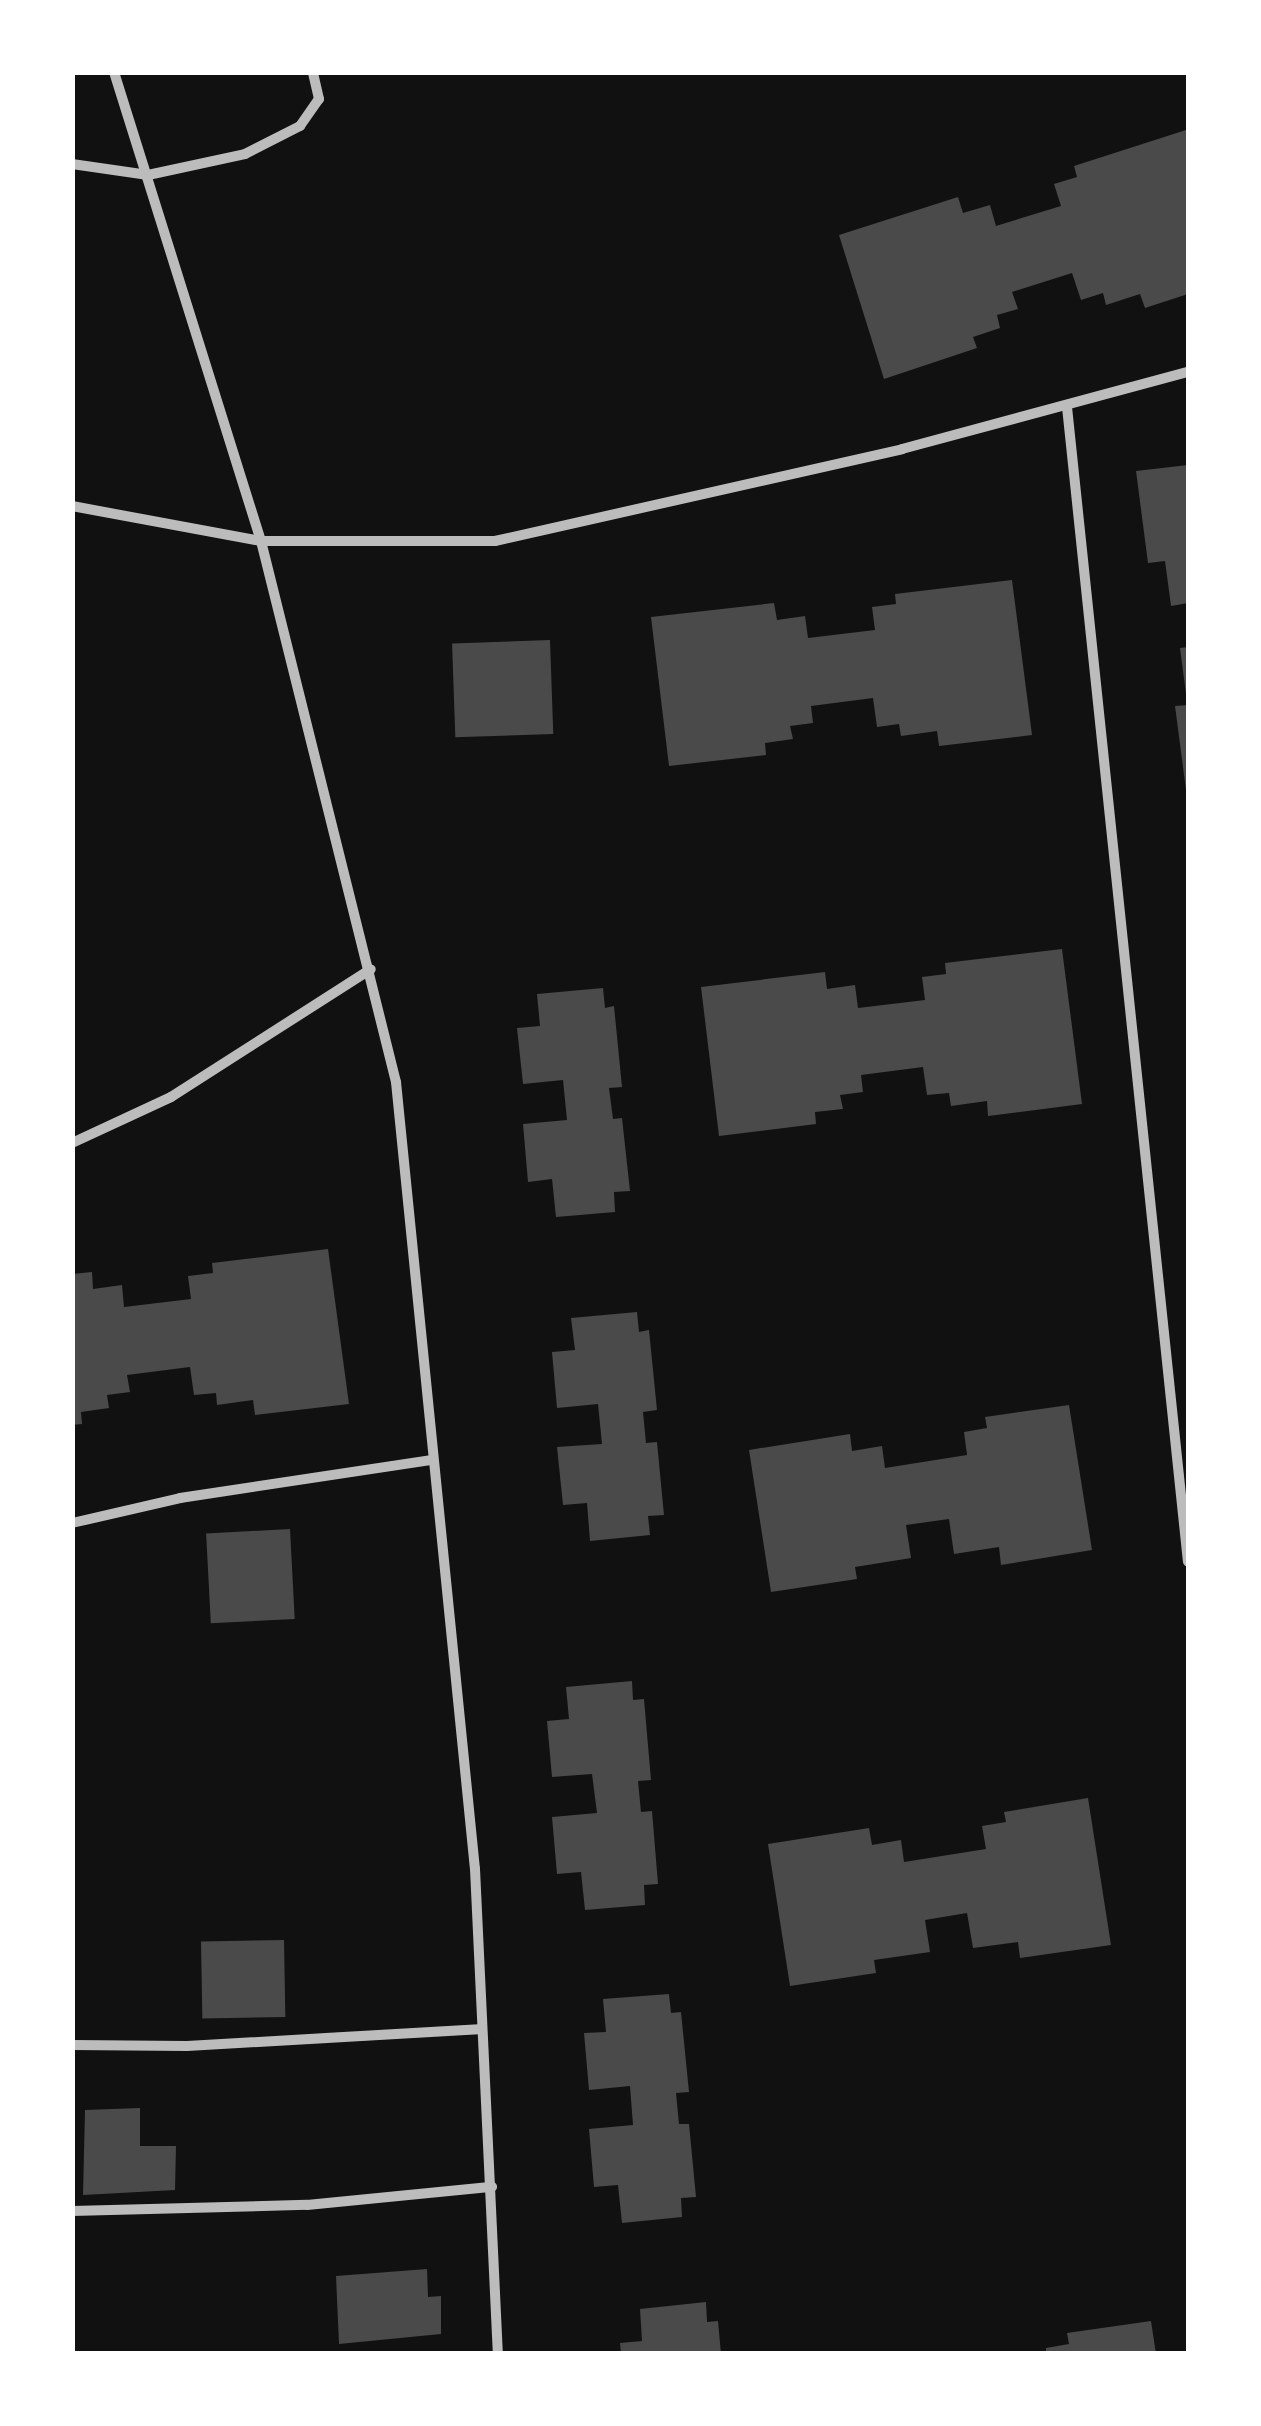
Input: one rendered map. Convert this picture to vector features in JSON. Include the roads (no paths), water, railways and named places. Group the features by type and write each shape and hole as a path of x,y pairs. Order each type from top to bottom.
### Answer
{"street":[{"path":"114,72 261,541 371,969 396,1082 475,1869 479,2028 492,2188 498,2354"},
{"path":"72,164 148,175 245,154 300,126 319,99 313,72"},
{"path":"72,506 261,541 495,541 1067,407 1188,372"},
{"path":"1067,407 1188,1562"},
{"path":"72,1144 170,1096 371,969"},
{"path":"72,1523 180,1498 432,1460"},
{"path":"72,2044 188,2046 479,2028"},
{"path":"72,2211 307,2205 492,2188"}]}
